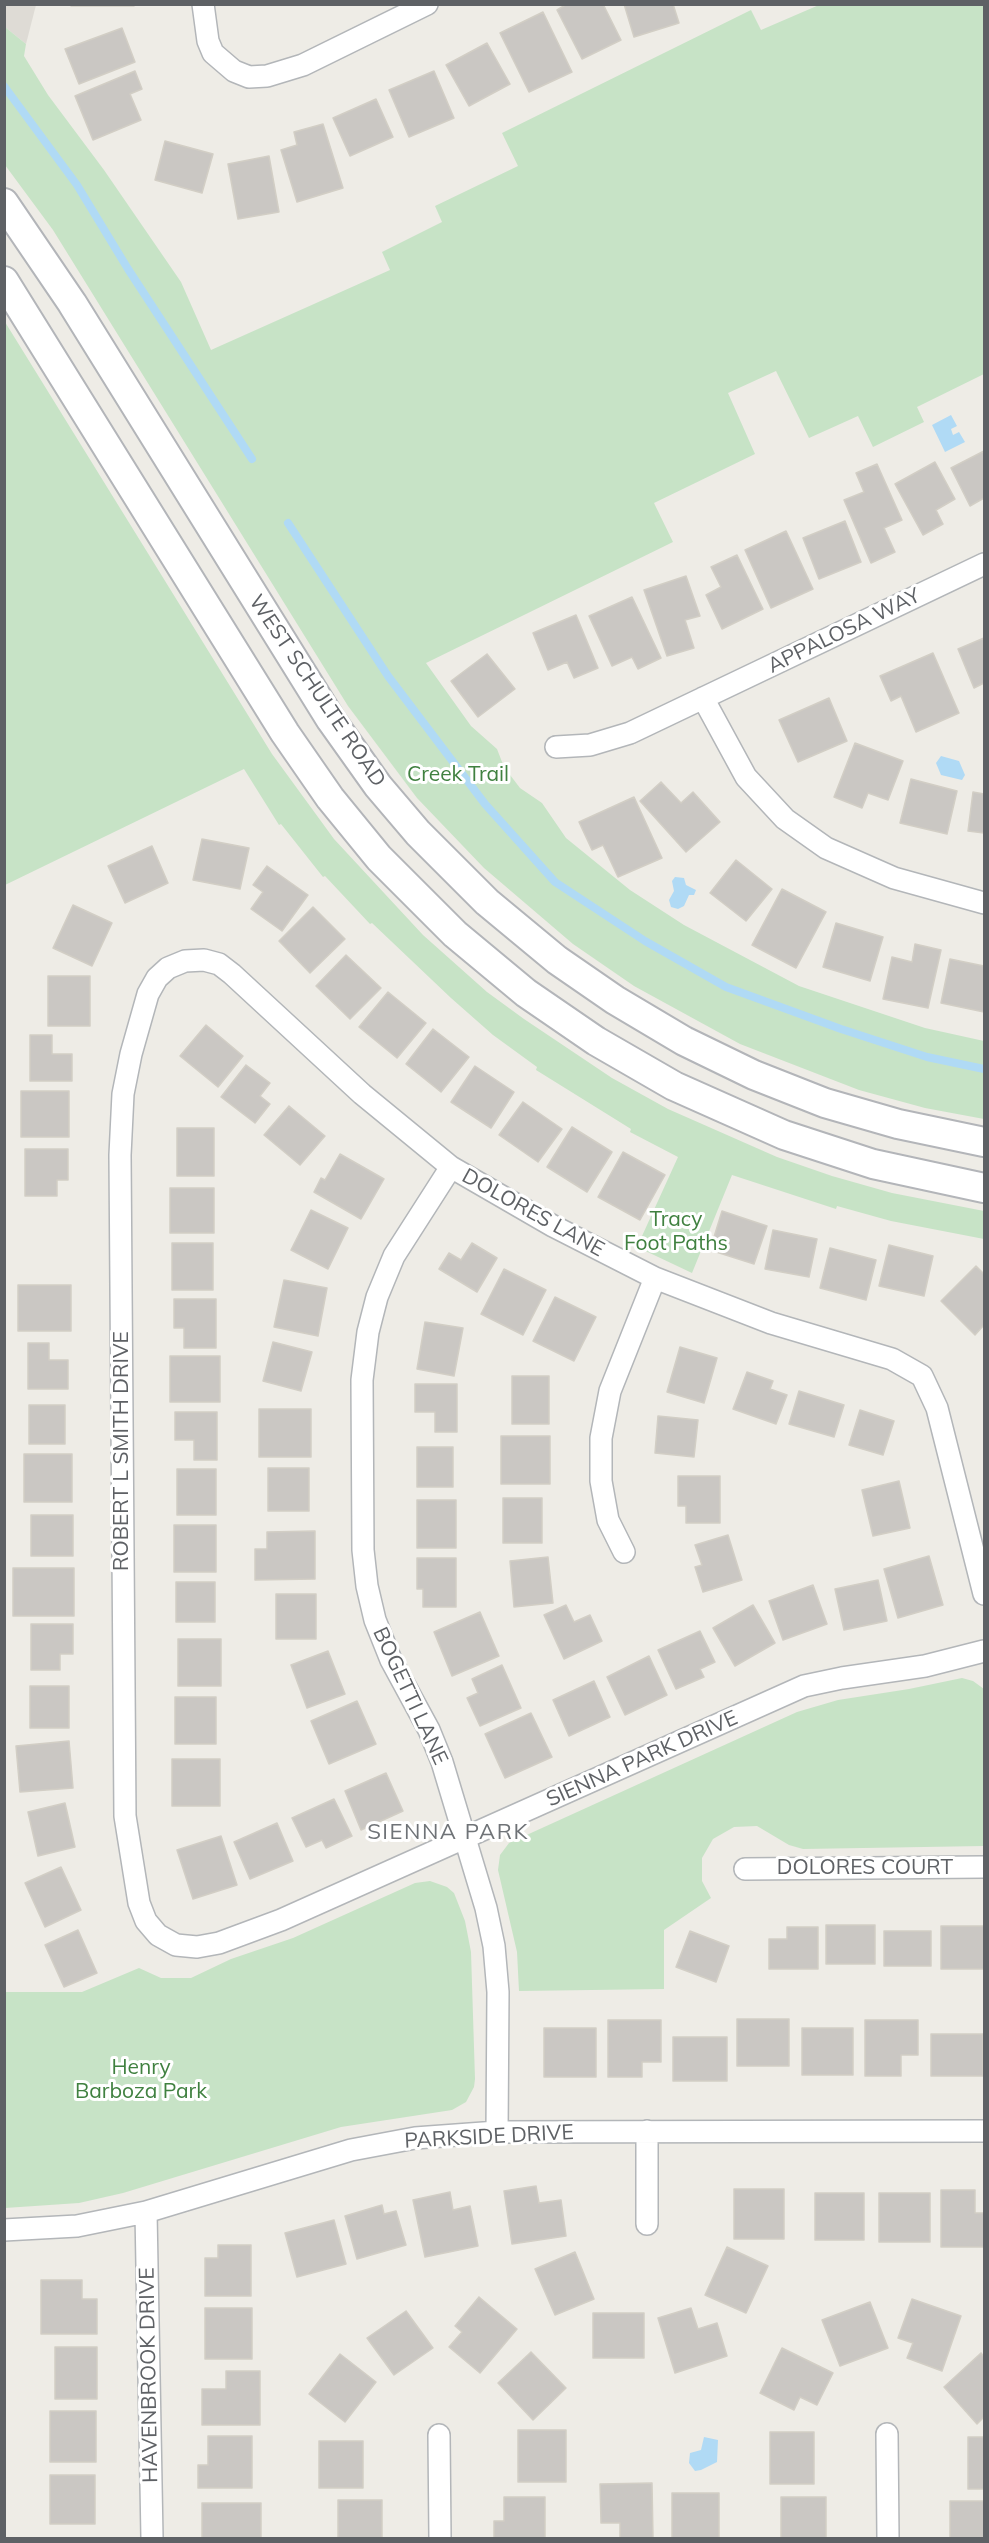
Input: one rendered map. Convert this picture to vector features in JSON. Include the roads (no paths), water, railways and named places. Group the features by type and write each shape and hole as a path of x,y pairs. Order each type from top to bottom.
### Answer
{"main road":[{"name":"WEST SCHULTE ROAD","path":"4,203 72,303 331,720 385,794 418,833 487,902 557,960 615,1000 694,1046 754,1075 825,1103 898,1124 984,1142"},
{"path":"4,281 285,733 330,798 379,858 455,934 526,993 596,1041 674,1086 784,1135 873,1164 984,1188"}],"street":[{"path":"203,4 208,41 213,53 234,71 249,77 267,76 303,64 427,4"},
{"name":"APPALOSA WAY","path":"556,747 590,744 630,733 984,564"},
{"path":"703,698 746,777 785,819 826,848 894,878 984,903"},
{"name":"DOLORES LANE","path":"186,961 211,962 232,974 362,1094 451,1167 553,1226 655,1278 771,1323 892,1359 922,1376 937,1408 984,1594"},
{"name":"ROBERT L SMITH DRIVE","path":"176,1945 158,1935 146,1921 139,1903 125,1816 120,1155 123,1094 148,994 157,978 168,968 186,961"},
{"name":"BOGETTI LANE","path":"451,1167 394,1256 377,1297 368,1332 362,1380 363,1551 367,1586 375,1620 391,1660 429,1730 465,1838 494,1946 498,1992 497,2132"},
{"path":"624,1552 608,1520 601,1481 601,1438 610,1391 655,1278"},
{"name":"SIENNA PARK DRIVE","path":"176,1945 197,1947 219,1943 271,1924 804,1686 926,1666 984,1651"},
{"name":"DOLORES COURT","path":"745,1869 984,1867"},
{"path":"647,2131 647,2224"},
{"name":"PARKSIDE DRIVE","path":"4,2230 77,2226 146,2212 351,2150 415,2138 497,2132 984,2131"},
{"name":"HAVENBROOK DRIVE","path":"146,2212 152,2538"},
{"path":"887,2434 888,2538"},
{"path":"439,2435 440,2538"}],"water":[{"path":"951,415 957,426 951,429 953,435 959,432 965,442 945,452 932,425"},
{"path":"941,756 959,761 965,775 962,780 941,775 936,763"},
{"path":"675,877 684,878 686,885 696,890 694,895 689,895 684,906 678,909 671,907 669,900 674,891 672,881"},
{"path":"704,2437 718,2440 717,2462 695,2471 689,2463 690,2453 701,2450"}],"waterway":[{"path":"4,86 77,185 128,269 252,459"},
{"path":"288,523 388,676 485,804 555,882 645,941 726,987 841,1029 927,1057 984,1069"}],"district":[{"name":"SIENNA PARK","path":"448,1832"}],"park label":[{"name":"Creek Trail","path":"458,775"},
{"name":"Tracy Foot Paths","path":"676,1232"},
{"name":"Henry Barboza Park","path":"141,2080"}]}
